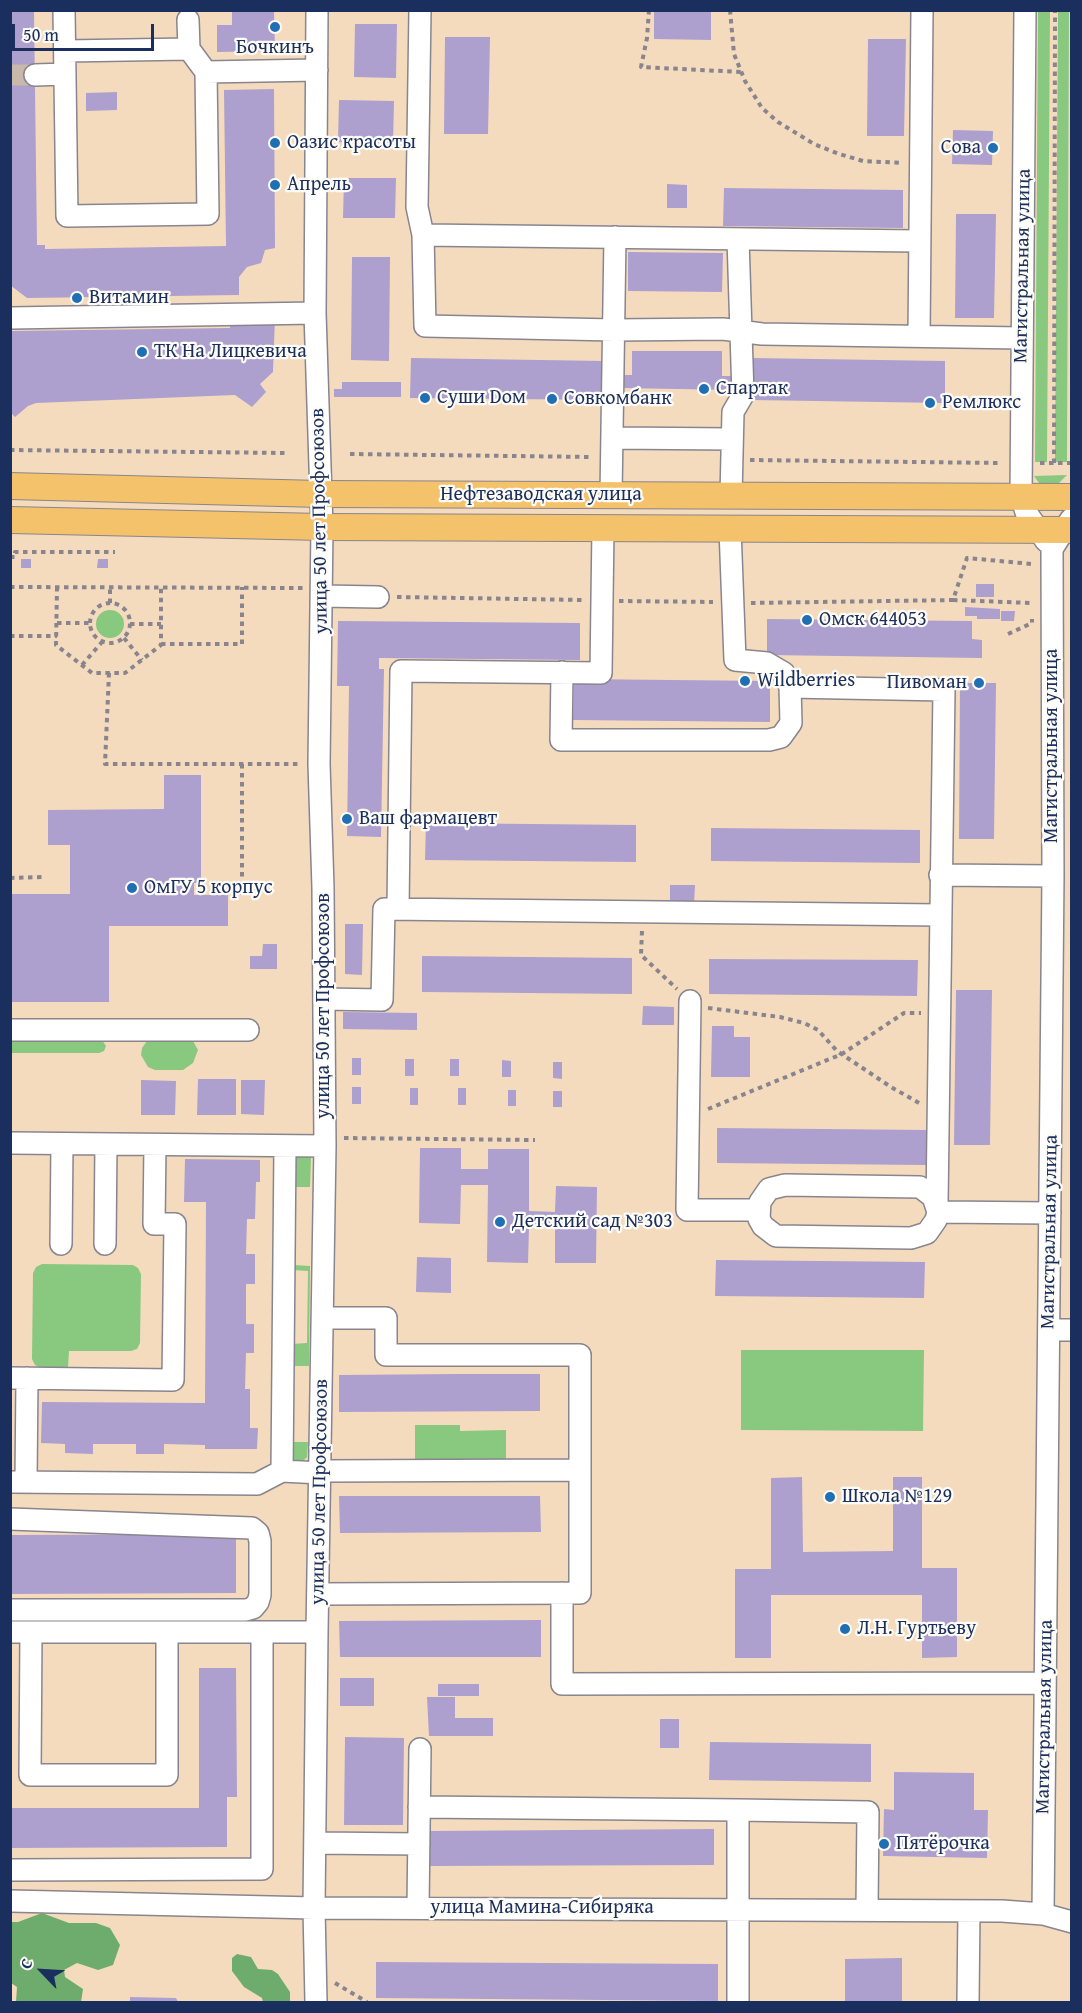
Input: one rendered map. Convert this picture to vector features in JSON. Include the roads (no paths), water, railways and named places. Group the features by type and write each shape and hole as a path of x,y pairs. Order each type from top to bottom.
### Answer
{"main road":[{"name":"Нефтезаводская улица","path":"10,486 321,494 1071,497"},
{"name":"Нефтезаводская улица","path":"10,520 322,527 1059,531"}],"street":[{"path":"64,10 67,216 208,214 206,72 189,49 188,20"},
{"name":"улица 50 лет Профсоюзов","path":"316,2002 314,1908 317,1632 323,1318 331,1142 324,999 319,764 322,527 315,313 317,10"},
{"path":"420,10 417,207 423,235 425,326 741,330 762,334 1022,338"},
{"path":"919,336 918,241 922,10"},
{"name":"Магистральная улица","path":"1025,10 1021,496 1026,512 1059,531 1062,813 1053,876 1043,1914"},
{"path":"65,51 189,49"},
{"path":"206,72 317,70"},
{"path":"35,75 65,74"},
{"path":"423,235 918,241"},
{"path":"612,495 615,237"},
{"path":"731,496 733,412 743,395 738,239"},
{"path":"10,318 315,313"},
{"path":"612,438 732,439"},
{"path":"398,909 401,671 601,673 603,528"},
{"path":"562,672 561,740 769,740 781,737 790,723 790,687 784,673 767,663 735,660 730,529"},
{"path":"322,592 378,597"},
{"path":"790,687 944,690 937,1208 933,1228 919,1237 776,1236 763,1226 758,1210 763,1195 777,1186 785,1185 912,1186 927,1191 937,1208"},
{"path":"940,875 1053,876"},
{"path":"324,999 382,1000 384,909 940,915"},
{"path":"690,1001 687,1210 758,1210"},
{"path":"10,1030 248,1030"},
{"path":"10,1143 285,1146 331,1142"},
{"path":"61,1244 62,1144"},
{"path":"105,1244 106,1144"},
{"path":"155,1144 154,1224 175,1224 173,1380 19,1378 18,1482 257,1484 282,1471 580,1470"},
{"path":"282,1471 285,1146"},
{"path":"937,1208 1050,1213"},
{"path":"318,1594 580,1593 580,1355 386,1355 386,1318 323,1318"},
{"path":"1049,1330 1071,1330"},
{"path":"10,1519 245,1526 258,1533 260,1540 260,1595 253,1608 246,1610 10,1610"},
{"path":"562,1593 562,1684 1045,1683"},
{"path":"167,1632 167,1775 30,1775 21,1632 167,1632 262,1632 317,1632"},
{"path":"10,1870 262,1869 262,1632"},
{"path":"418,1908 420,1749"},
{"path":"419,1807 868,1812 867,1909"},
{"path":"738,1810 738,2002"},
{"path":"315,1843 419,1844"},
{"path":"132,1869 132,1903"},
{"name":"улица Мамина-Сибиряка","path":"10,1901 314,1908 969,1911 1043,1914 1071,1922"},
{"path":"968,2002 969,1911"}],"tunnel":[{"path":"10,75 35,75"}],"place":[{"name":"Бочкинъ","path":"275,27"},
{"name":"Оазис красоты","path":"275,143"},
{"name":"Сова","path":"993,148"},
{"name":"Апрель","path":"275,185"},
{"name":"Витамин","path":"77,298"},
{"name":"ТК На Лицкевича","path":"142,352"},
{"name":"Спартак","path":"704,389"},
{"name":"Суши Dом","path":"425,398"},
{"name":"Совкомбанк","path":"552,399"},
{"name":"Ремлюкс","path":"930,403"},
{"name":"Омск 644053","path":"807,620"},
{"name":"Wildberries","path":"745,681"},
{"name":"Пивоман","path":"979,683"},
{"name":"Ваш фармацевт","path":"347,819"},
{"name":"ОмГУ 5 корпус","path":"132,888"},
{"name":"Детский сад №303","path":"500,1222"},
{"name":"Школа №129","path":"830,1497"},
{"name":"Л.Н. Гуртьеву","path":"845,1629"},
{"name":"Пятёрочка","path":"884,1844"}]}
